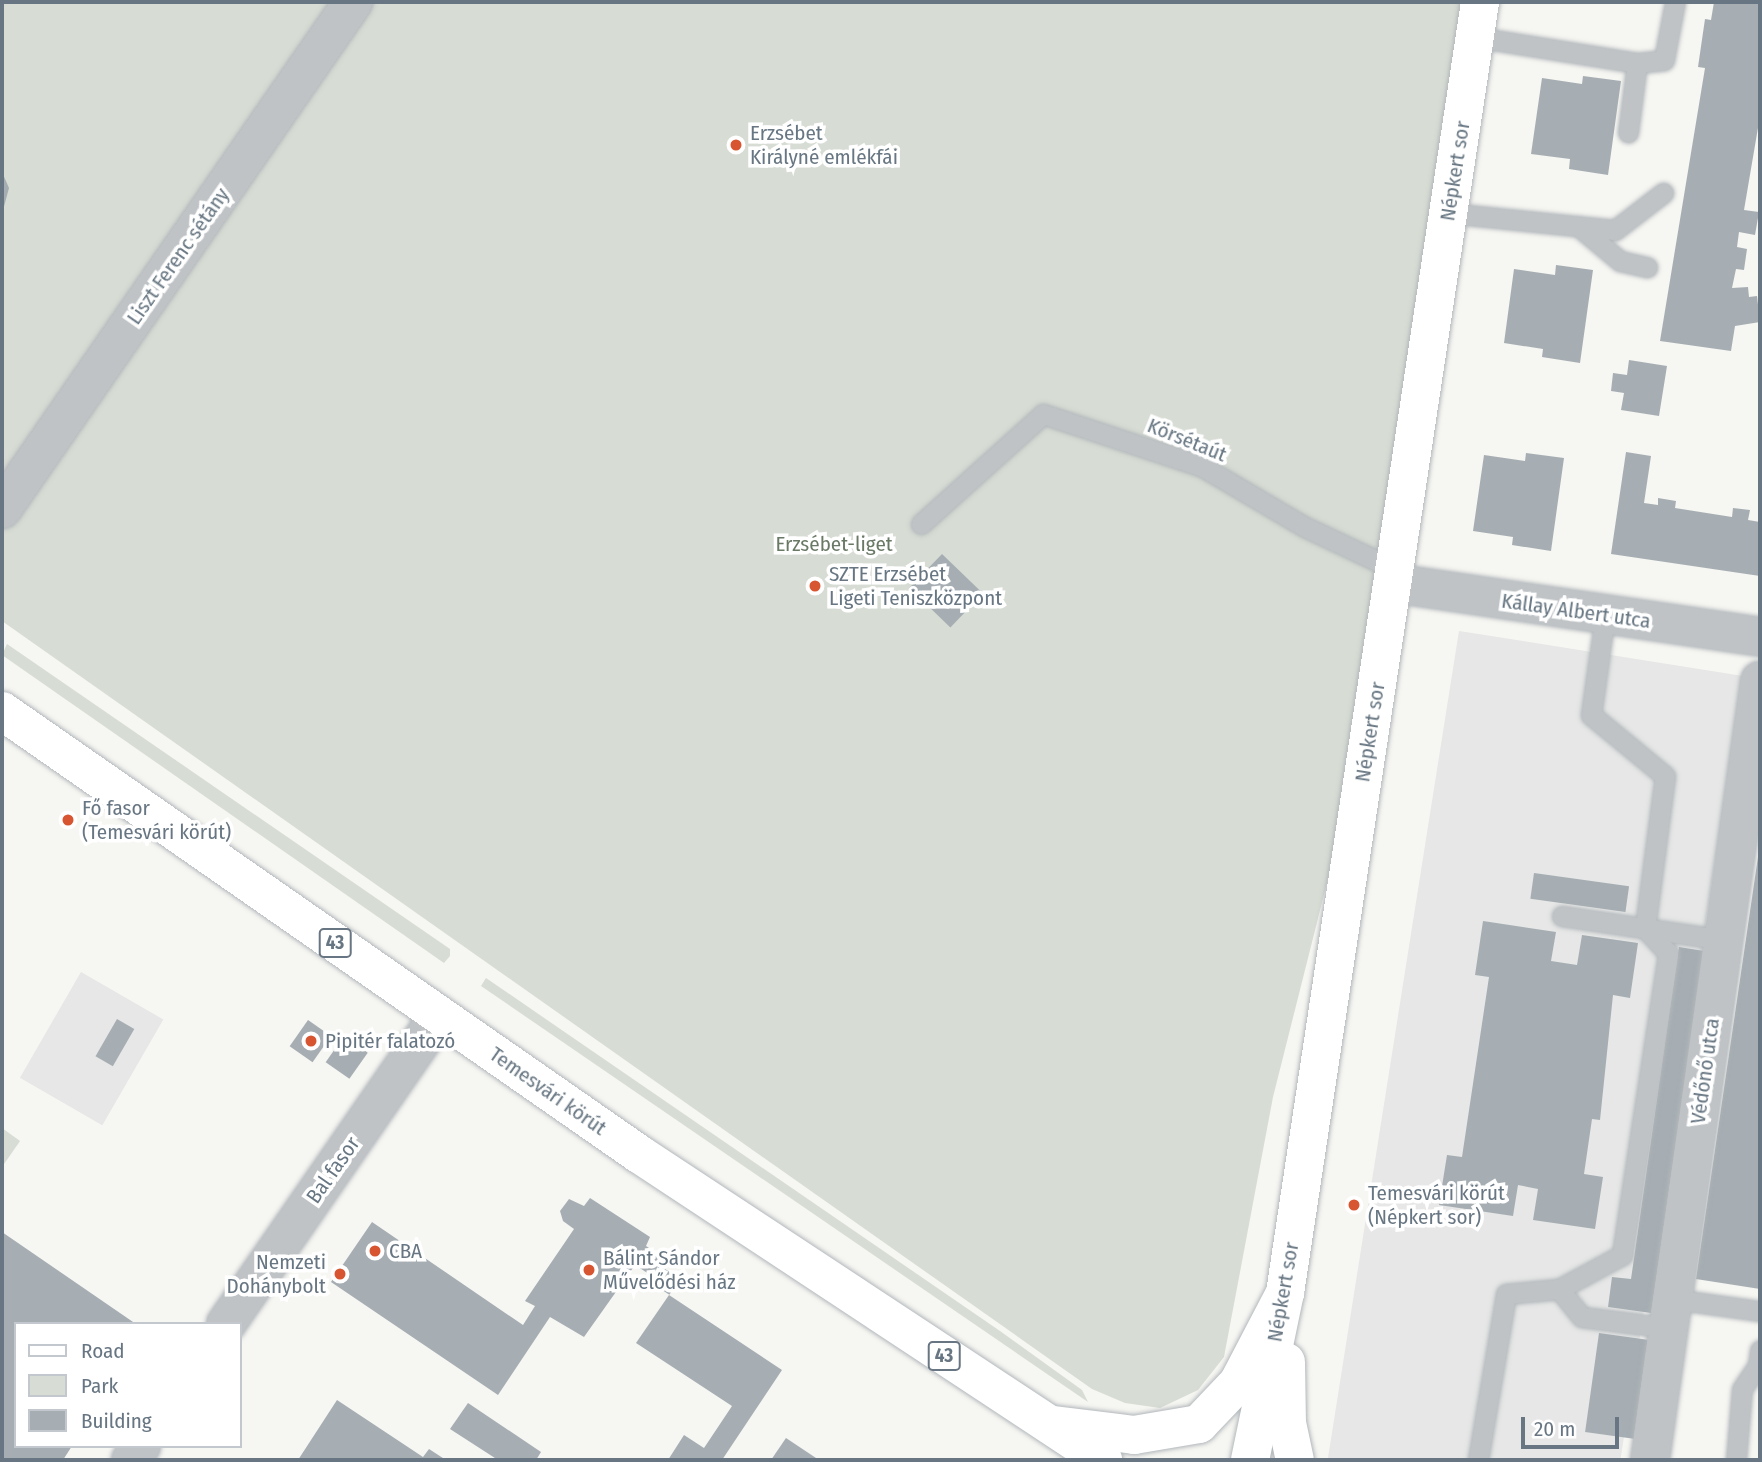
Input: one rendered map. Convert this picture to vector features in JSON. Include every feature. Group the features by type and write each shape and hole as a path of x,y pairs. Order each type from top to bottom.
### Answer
{"street":[{"name":"Liszt Ferenc sétány","path":"2,509 353,2"},
{"name":"Népkert sor","path":"1250,1460 1285,1293 1477,19"},
{"name":"Kállay Albert utca","path":"1393,576 1605,615 1760,637"},
{"name":"Védőnő utca","path":"1650,1460 1760,681"},
{"name":"Temesvári körút","path":"2,711 639,1154 1042,1423 1103,1460"},
{"name":"Bal fasor","path":"227,1322 439,1015"},
{"path":"1042,1423 1134,1434 1199,1424 1238,1383 1285,1293"},
{"path":"1285,1293 1287,1423 1295,1460"},
{"path":"1042,1423 1066,1460"}],"lane":[{"path":"1477,19 1637,63 1664,60 1675,2"},
{"path":"1628,132 1637,63"},
{"path":"1448,214 1615,230 1662,193"},
{"path":"1578,226 1620,261 1647,267"},
{"name":"Körsétaút","path":"921,524 1043,414 1203,467 1393,576"},
{"path":"1478,1460 1507,1294 1559,1289 1622,1255 1668,953 1646,928 1665,776 1591,715 1605,615"},
{"path":"1562,916 1724,940"},
{"path":"1559,1289 1582,1317 1760,1311"},
{"path":"1736,1460 1741,1389 1758,1365 1760,1350"}],"shaded area":[{"path":"1459,631 1744,676 1620,1460 1328,1459"},
{"path":"81,972 163,1020 102,1125 20,1078"}],"green space":[{"name":"Erzsébet-liget","path":"2,2 1465,2 1340,831 1273,1097 1224,1357 1198,1390 1160,1408 1125,1403 1092,1389 2,621"},
{"path":"7,644 450,949 450,956 444,963 2,655"},
{"path":"486,978 1000,1331 1082,1390 1088,1402 481,986"},
{"path":"2,1128 20,1141 2,1167"}],"building":[{"path":"1714,2 1760,2 1760,116 1744,210 1759,212 1755,235 1739,232 1737,247 1747,249 1744,270 1736,269 1732,288 1748,287 1749,297 1757,296 1760,322 1735,326 1731,351 1660,341 1705,68 1698,67 1705,19 1711,20"},
{"path":"1583,76 1621,81 1608,175 1569,169 1570,159 1531,154 1542,78 1582,84"},
{"path":"2,172 9,188 2,214"},
{"path":"1556,265 1593,270 1580,363 1542,357 1543,349 1504,343 1514,269 1555,275"},
{"path":"1629,360 1667,366 1659,416 1621,410 1624,393 1611,391 1613,373 1627,375"},
{"path":"1626,452 1651,456 1644,503 1658,505 1658,498 1676,501 1675,508 1732,517 1733,508 1750,510 1748,520 1760,522 1760,576 1611,554"},
{"path":"1526,453 1564,458 1551,551 1512,545 1513,537 1473,531 1484,455 1525,461"},
{"path":"942,554 983,594 950,627 909,588"},
{"path":"1760,850 1760,1289 1696,1279"},
{"path":"1534,873 1629,886 1625,912 1530,899"},
{"path":"1483,921 1556,932 1551,961 1577,965 1582,935 1638,943 1630,998 1613,995 1600,1120 1592,1119 1584,1174 1603,1177 1595,1229 1533,1220 1538,1189 1518,1185 1513,1216 1439,1205 1447,1155 1462,1157 1489,977 1475,975"},
{"path":"1679,947 1704,951 1651,1313 1608,1307 1612,1277 1631,1279"},
{"path":"117,1019 134,1029 113,1066 96,1056"},
{"name":"Pipitér falatozó","path":"308,1020 331,1036 313,1062 290,1046"},
{"name":"Pipitér falatozó","path":"344,1036 368,1053 349,1079 326,1062"},
{"path":"590,1198 650,1237 646,1246 658,1254 663,1268 649,1274 635,1265 584,1337 550,1317 498,1395 331,1282 372,1222 523,1325 535,1306 525,1301 574,1229 563,1221 560,1211 569,1199 584,1206"},
{"path":"2,1232 133,1322 14,1322 14,1448 71,1448 63,1460 2,1460"},
{"path":"665,1269 680,1279 669,1295 654,1285"},
{"path":"669,1295 782,1370 722,1460 668,1460 684,1435 704,1448 732,1406 636,1343"},
{"path":"1599,1333 1648,1340 1634,1439 1585,1432"},
{"path":"337,1400 423,1457 429,1449 446,1460 298,1460"},
{"path":"468,1403 541,1452 536,1460 498,1460 450,1429"},
{"path":"786,1438 819,1460 771,1460"}],"place":[{"name":"Erzsébet Királyné emlékfái","path":"736,145"},
{"name":"SZTE Erzsébet Ligeti Teniszközpont","path":"815,586"},
{"name":"Fő fasor (Temesvári körút)","path":"68,820"},
{"name":"Pipitér falatozó","path":"311,1041"},
{"name":"Temesvári körút (Népkert sor)","path":"1354,1205"},
{"name":"CBA","path":"375,1251"},
{"name":"Bálint Sándor Művelődési ház","path":"589,1270"},
{"name":"Nemzeti Dohánybolt","path":"340,1274"}]}
